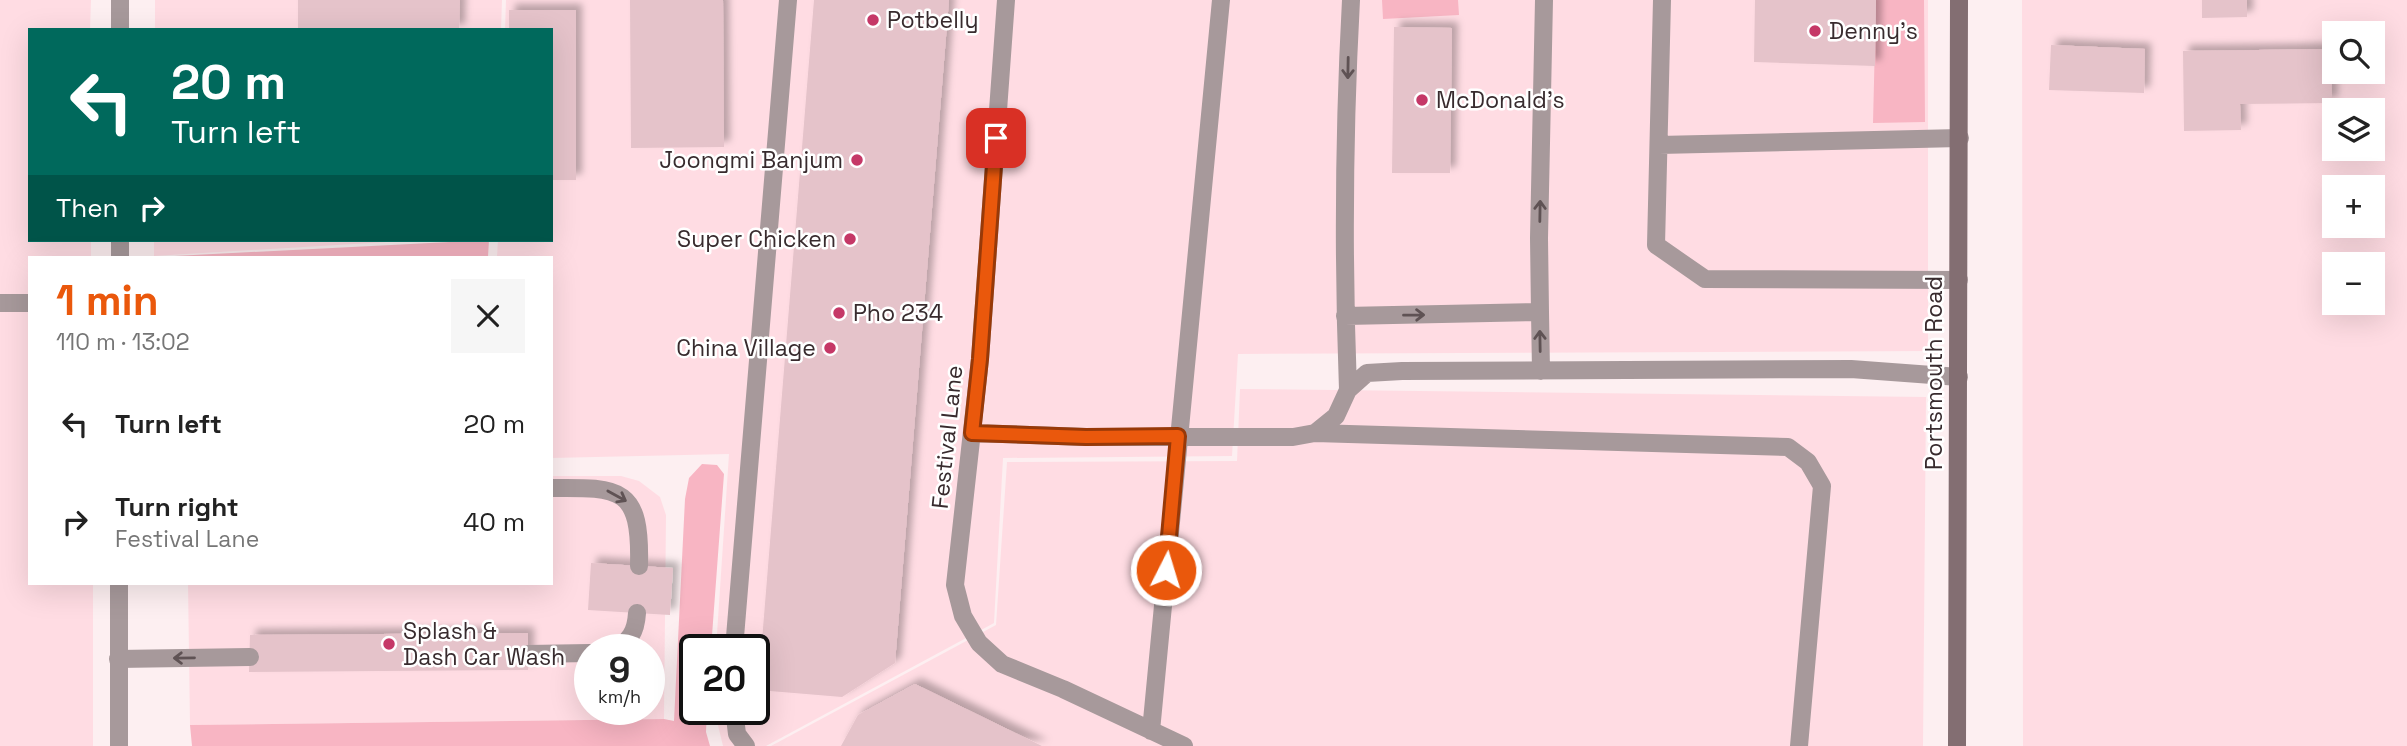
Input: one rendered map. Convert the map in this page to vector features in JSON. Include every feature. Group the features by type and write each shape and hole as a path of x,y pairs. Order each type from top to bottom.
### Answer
{"street":[{"path":"120,0 120,28"},
{"path":"735,634 788,0"},
{"name":"Festival Lane","path":"1006,0 980,359 955,585 963,616 979,643 1002,664 1063,689 1184,746"},
{"path":"1151,731 1221,0"},
{"path":"1348,390 1345,316 1351,0"},
{"path":"1541,371 1539,239 1544,0"},
{"path":"1662,0 1656,245 1706,279 1959,281"},
{"name":"Portsmouth Road","path":"1957,746 1959,0"},
{"path":"1658,145 1960,138"},
{"path":"0,303 28,303"},
{"path":"1345,316 1540,312"},
{"path":"1315,433 1336,416 1348,390 1367,373 1851,369 1959,377"},
{"path":"972,433 1086,437 1293,437 1315,433 1788,447 1808,462 1822,486 1799,746"},
{"path":"553,488 596,487 623,496 630,504 638,523 639,566"},
{"path":"118,746 119,585"},
{"path":"632,634 637,613"},
{"path":"528,654 574,653"},
{"path":"118,659 250,657"},
{"path":"736,725 737,734 746,746"}],"shaded area":[{"path":"0,0 91,0 90,28 28,28 28,242 91,242 91,256 28,256 28,585 93,585 93,746 0,746"},
{"path":"155,0 502,0 501,28 155,28"},
{"path":"506,0 1928,0 1928,351 1238,354 1232,456 1003,458 994,623 766,746 723,746 718,725 770,725 770,634 717,634 729,454 553,458 553,256 497,256 498,242 553,242 553,28 505,28"},
{"path":"1382,0 1458,0 1459,15 1383,19"},
{"path":"1876,0 1924,0 1925,122 1873,123"},
{"path":"2022,0 2407,0 2407,746 2023,746"},
{"path":"154,242 387,242 154,256"},
{"path":"450,242 489,242 488,256 174,256"},
{"path":"1240,389 1926,397 1923,746 771,746 996,625 1007,462 1237,461"},
{"path":"702,464 717,465 724,474 712,634 679,634 679,725 706,725 710,746 192,746 190,725 574,720 574,725 665,725 665,719 674,721 685,499 689,478"},
{"path":"553,476 621,476 639,481 660,497 666,515 665,634 574,634 574,720 190,725 188,585 553,585"}],"building":[{"path":"298,0 460,0 459,28 298,28"},
{"path":"630,0 723,0 724,147 631,148"},
{"path":"814,0 949,0 895,663 842,697 770,691 770,634 763,634"},
{"name":"Denny's","path":"1755,0 1876,0 1875,66 1754,62"},
{"path":"2202,0 2247,0 2247,17 2202,18"},
{"path":"509,10 576,10 576,180 553,180 553,28 509,28"},
{"name":"McDonald's","path":"1394,27 1452,28 1450,173 1392,173"},
{"path":"2051,45 2145,49 2144,93 2049,90"},
{"path":"2322,49 2322,84 2332,84 2332,98 2322,98 2322,103 2240,104 2241,130 2184,131 2183,51"},
{"path":"591,563 673,568 670,615 588,610"},
{"name":"Splash & Dash Car Wash","path":"528,633 528,670 249,672 250,635"},
{"path":"915,684 1042,746 841,746 858,715"}],"place":[{"name":"Potbelly","path":"873,20"},
{"name":"Denny's","path":"1815,31"},
{"name":"McDonald's","path":"1422,100"},
{"name":"Joongmi Banjum","path":"857,160"},
{"name":"Super Chicken","path":"850,239"},
{"name":"Pho 234","path":"839,313"},
{"name":"China Village","path":"830,348"},
{"name":"Splash & Dash Car Wash","path":"389,644"}],"route":[{"path":"996,138 972,433 1086,437 1178,436 1166,570"}]}
